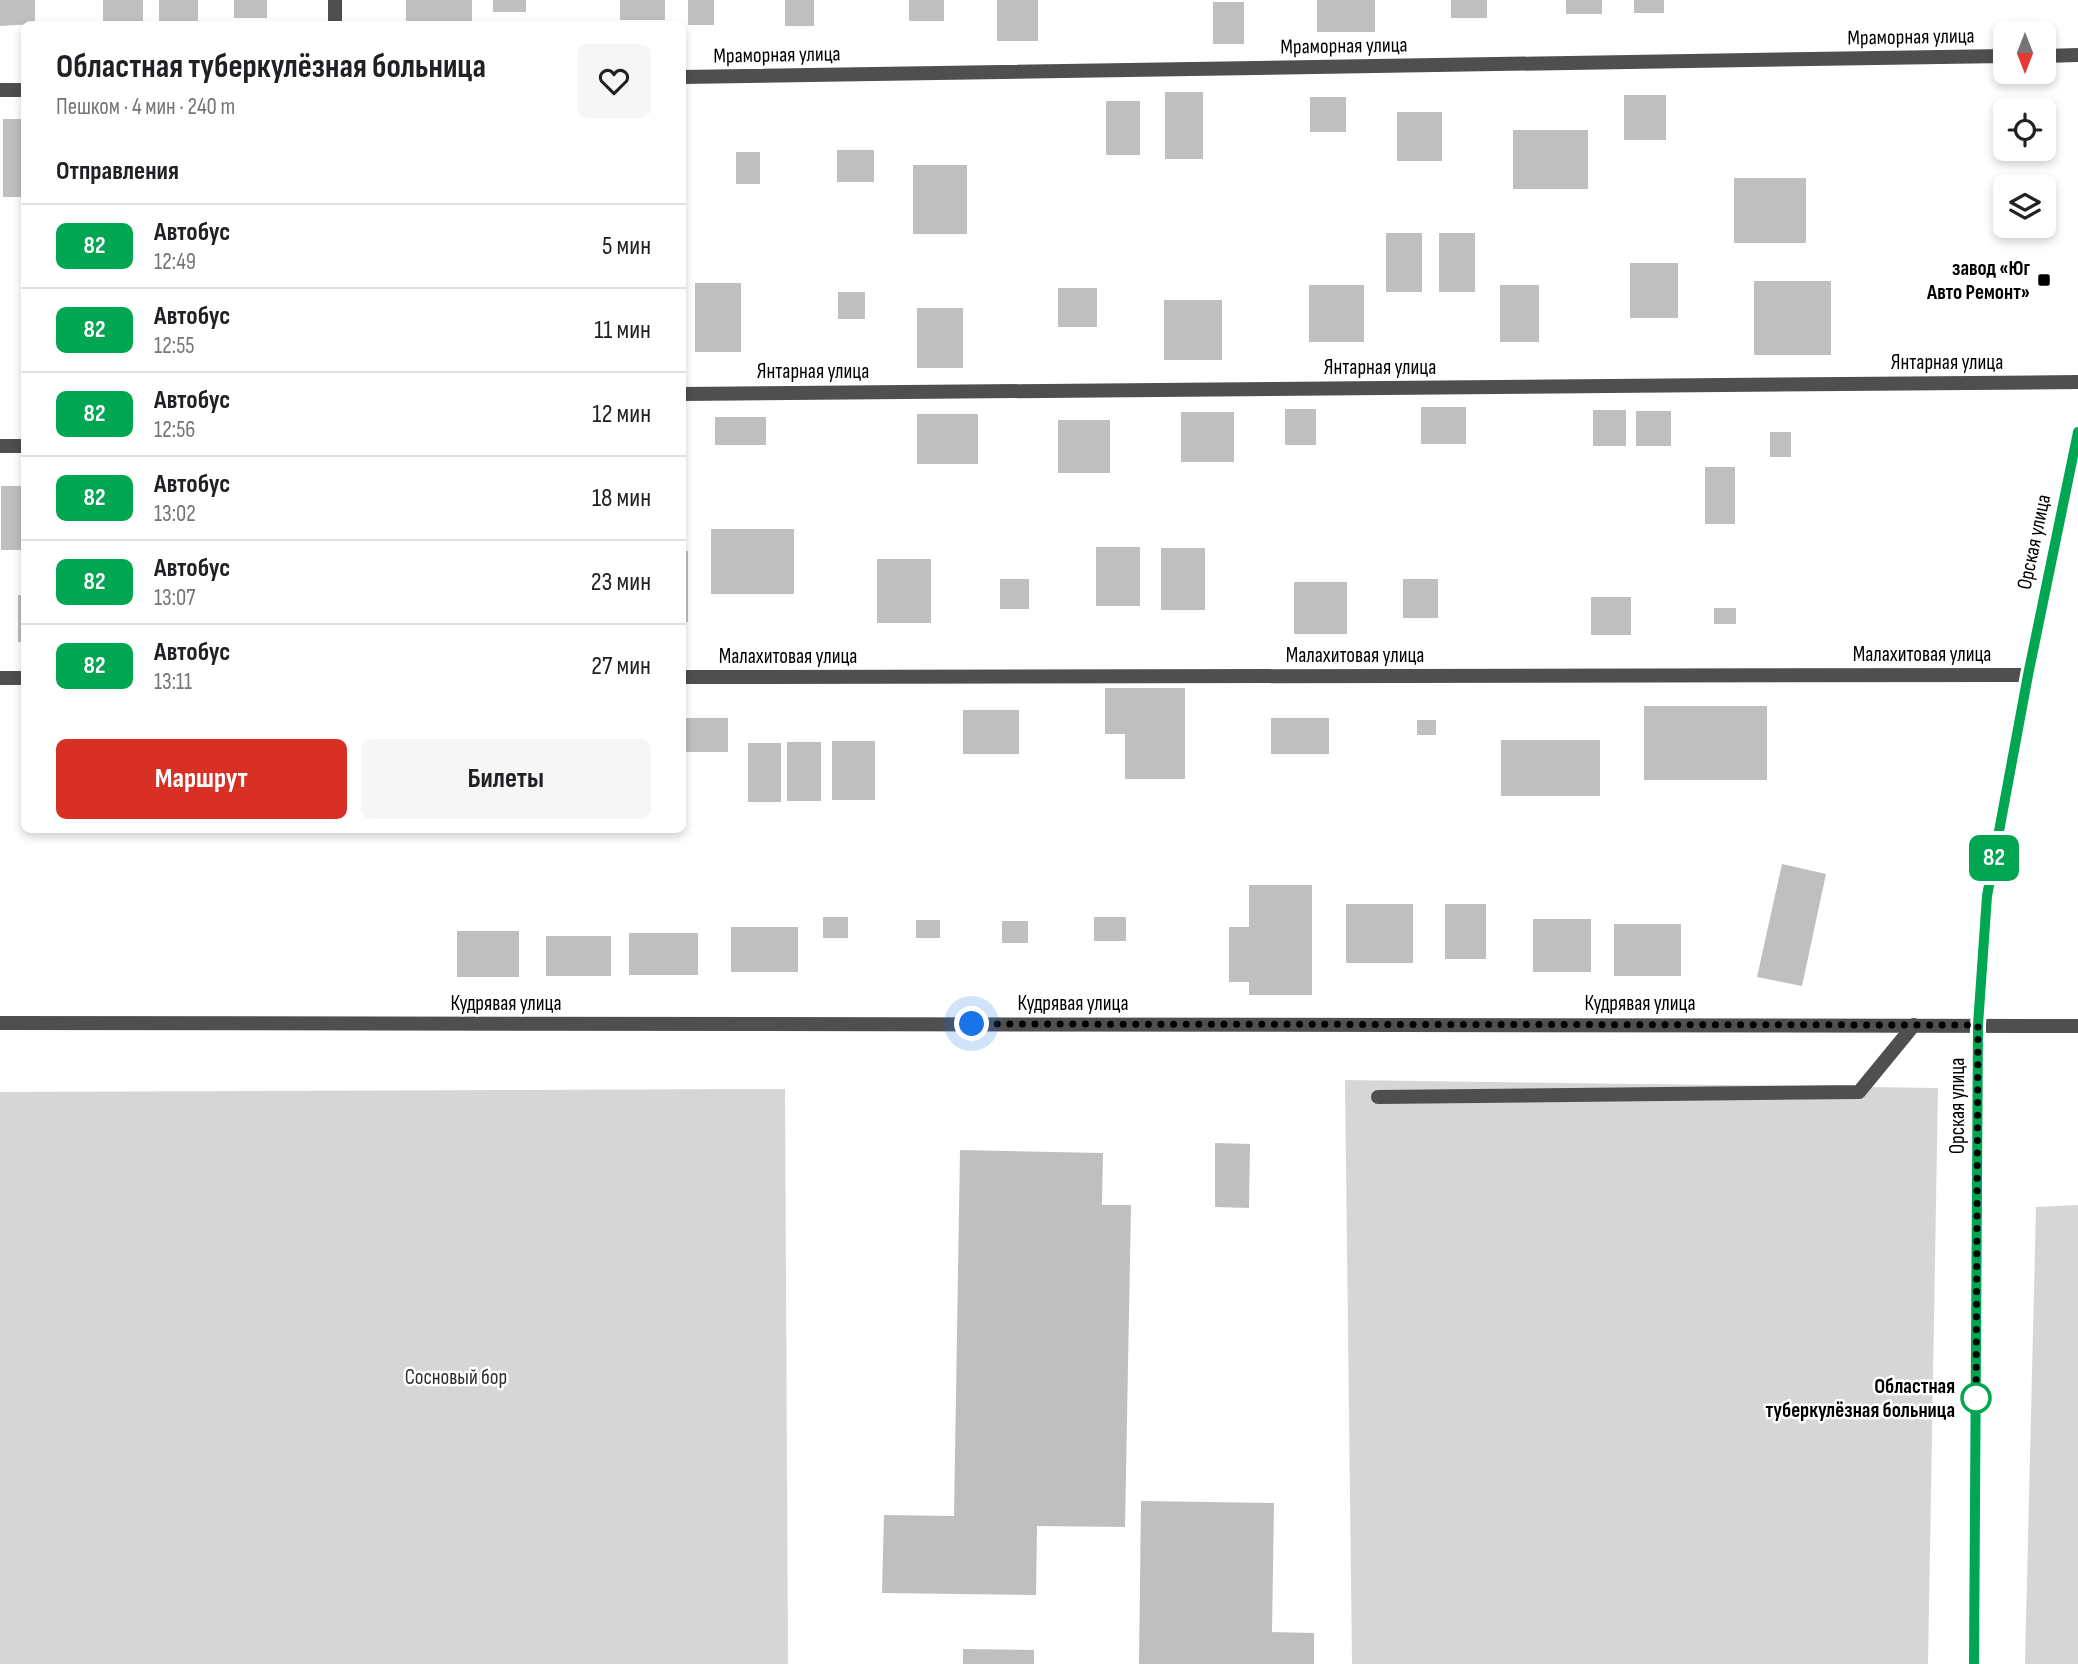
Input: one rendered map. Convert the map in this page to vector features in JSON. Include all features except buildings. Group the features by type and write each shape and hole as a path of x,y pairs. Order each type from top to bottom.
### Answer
{"main road":[{"name":"Орская улица","path":"1974,1664 1978,1025 1987,896 2028,675 2078,432"}],"street":[{"path":"335,0 335,21"},
{"path":"2056,56 2078,55"},
{"name":"Мраморная улица","path":"686,77 1993,56"},
{"path":"0,90 21,90"},
{"name":"Янтарная улица","path":"686,394 2078,382"},
{"path":"0,446 21,446"},
{"name":"Малахитовая улица","path":"686,677 2028,675"},
{"path":"0,678 21,678"},
{"name":"Кудрявая улица","path":"0,1023 2078,1026"},
{"path":"1378,1097 1859,1092 1914,1025"}],"green space":[{"path":"1345,1080 1938,1088 1928,1664 1352,1664"},
{"name":"Сосновый бор","path":"785,1089 788,1664 0,1664 0,1092"},
{"path":"2078,1205 2078,1664 2025,1664 2036,1207"}],"bus line":[{"name":"82","path":"1974,1664 1978,1025 1987,896 2028,675 2078,432"}],"place":[{"name":"завод «Юг Авто Ремонт»","path":"2044,280"},
{"name":"Областная туберкулёзная больница","path":"1976,1398"}],"route":[{"path":"972,1024 1978,1025 1976,1398"}]}
